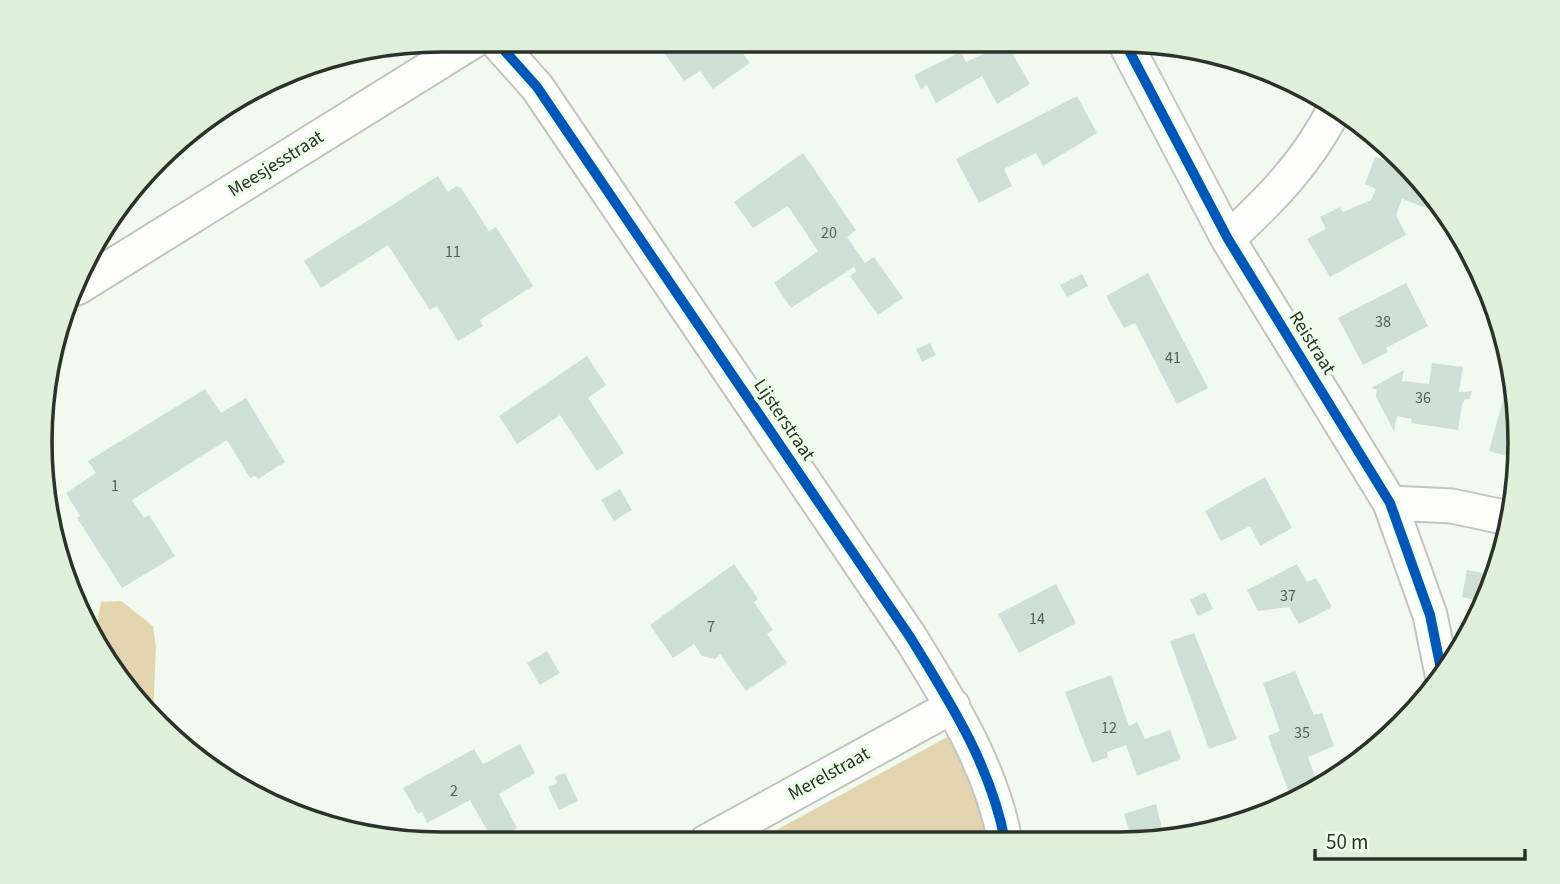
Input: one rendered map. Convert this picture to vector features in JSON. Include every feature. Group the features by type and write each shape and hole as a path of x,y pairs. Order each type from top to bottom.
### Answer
{"street":[{"name":"Meesjesstraat","path":"88,281 456,52"},
{"name":"Lijsterstraat","path":"506,52 537,87 911,638 953,706 998,801 1003,832"},
{"name":"Reistraat","path":"1130,52 1228,239 1390,503 1430,615 1440,661"},
{"path":"1228,239 1285,186 1321,137 1331,116"},
{"path":"1390,503 1452,506 1500,516"},
{"name":"Merelstraat","path":"724,832 953,706"}],"shaded area":[{"path":"121,601 153,626 156,647 154,704 118,658 97,622 101,602"},
{"path":"951,735 960,751 989,832 772,832"}],"building":[{"path":"664,52 742,52 750,63 713,89 700,71 684,81"},
{"path":"961,52 966,62 987,52 1011,52 1030,84 997,104 982,76 936,103 927,85 921,89 914,75"},
{"path":"1077,96 1097,133 1043,166 1036,153 1004,169 1012,186 979,203 956,159"},
{"path":"803,153 856,230 847,237 865,263 874,257 903,298 878,315 850,276 856,271 854,267 791,308 774,283 818,251 788,206 753,228 734,202"},
{"path":"1375,157 1388,162 1430,209 1402,199 1396,215 1406,235 1330,277 1307,239 1326,229 1320,217 1340,207 1343,212 1371,200 1376,189 1365,184"},
{"path":"438,176 448,192 456,186 461,188 489,231 496,227 533,286 480,320 483,326 458,341 437,306 430,310 388,245 321,288 304,261"},
{"path":"1148,273 1208,388 1177,404 1135,323 1124,328 1106,296"},
{"path":"1082,274 1088,286 1067,297 1060,285"},
{"path":"1406,283 1428,326 1386,348 1388,352 1363,365 1338,318"},
{"path":"930,343 936,355 922,362 916,349"},
{"path":"587,356 606,385 588,398 624,453 597,471 560,415 517,444 499,416"},
{"path":"1432,363 1463,367 1459,392 1472,391 1470,399 1465,399 1462,405 1458,430 1411,423 1412,419 1397,416 1394,431 1376,397 1377,390 1371,388 1404,370 1402,381 1429,384"},
{"path":"205,389 221,413 246,398 285,462 258,479 255,476 250,478 227,440 132,500 144,518 149,515 175,556 122,588 77,518 80,516 66,493 96,473 88,461"},
{"path":"1504,395 1507,456 1489,451"},
{"path":"1265,477 1292,528 1260,546 1250,526 1221,541 1205,511"},
{"path":"620,489 632,510 614,521 601,500"},
{"path":"734,564 758,599 754,602 773,630 767,634 787,663 746,691 720,654 715,659 702,656 694,644 673,658 650,625"},
{"path":"1297,564 1307,582 1316,578 1332,607 1299,624 1289,607 1258,611 1247,590"},
{"path":"1467,570 1485,573 1474,600 1462,597"},
{"path":"1056,584 1076,623 1019,653 998,614"},
{"path":"1205,592 1213,609 1198,616 1190,600"},
{"path":"1194,633 1237,739 1209,749 1170,641"},
{"path":"547,651 560,673 540,685 527,663"},
{"path":"1295,671 1314,715 1322,713 1334,746 1308,757 1315,777 1289,792 1268,736 1280,731 1263,683"},
{"path":"1111,675 1129,726 1137,722 1145,739 1170,730 1181,759 1137,776 1126,745 1107,752 1108,757 1092,763 1065,692"},
{"path":"520,744 535,773 499,794 517,828 510,832 488,832 470,800 427,823 422,812 418,814 403,788 474,749 483,764"},
{"path":"565,773 578,801 559,810 548,787 557,783 555,777"},
{"path":"1156,804 1162,829 1129,832 1124,814"}],"cycle path":[{"path":"506,52 537,87 910,637 967,735 990,787 1003,832"},
{"path":"1130,52 1228,239 1390,503 1430,615 1439,662"}]}
